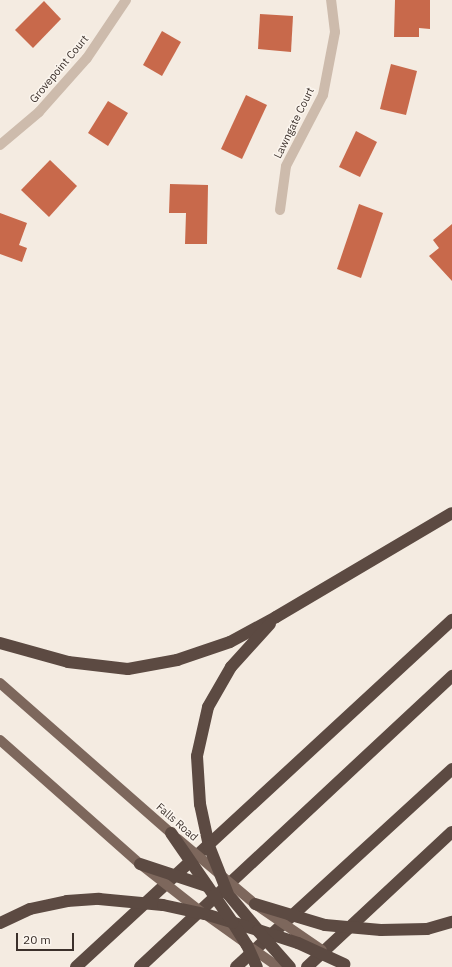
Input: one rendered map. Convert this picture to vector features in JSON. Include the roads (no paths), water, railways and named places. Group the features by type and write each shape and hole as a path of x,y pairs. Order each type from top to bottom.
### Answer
{"highway":[{"path":"0,642 68,662 128,669 177,660 230,642 276,617 452,513"},
{"path":"276,617 231,667 208,707 197,756 200,804 209,846 228,894 290,967"},
{"path":"76,967 452,620"},
{"path":"140,967 452,676"},
{"path":"236,967 452,769"},
{"path":"306,967 452,832"},
{"path":"171,833 248,945 257,967"},
{"path":"140,864 206,885 255,904 325,925 381,930 426,929 452,922"},
{"path":"0,922 37,908 67,901 99,899 163,905 205,914 298,943 346,966"}],"main road":[{"name":"Falls Road","path":"0,683 171,833 255,904 346,966"},
{"path":"0,740 140,864 278,967"}],"street":[{"name":"Grovepoint Court","path":"0,145 39,112 87,58 126,0"},
{"name":"Lawngate Court","path":"280,210 286,166 323,95 335,32 332,0"}]}
